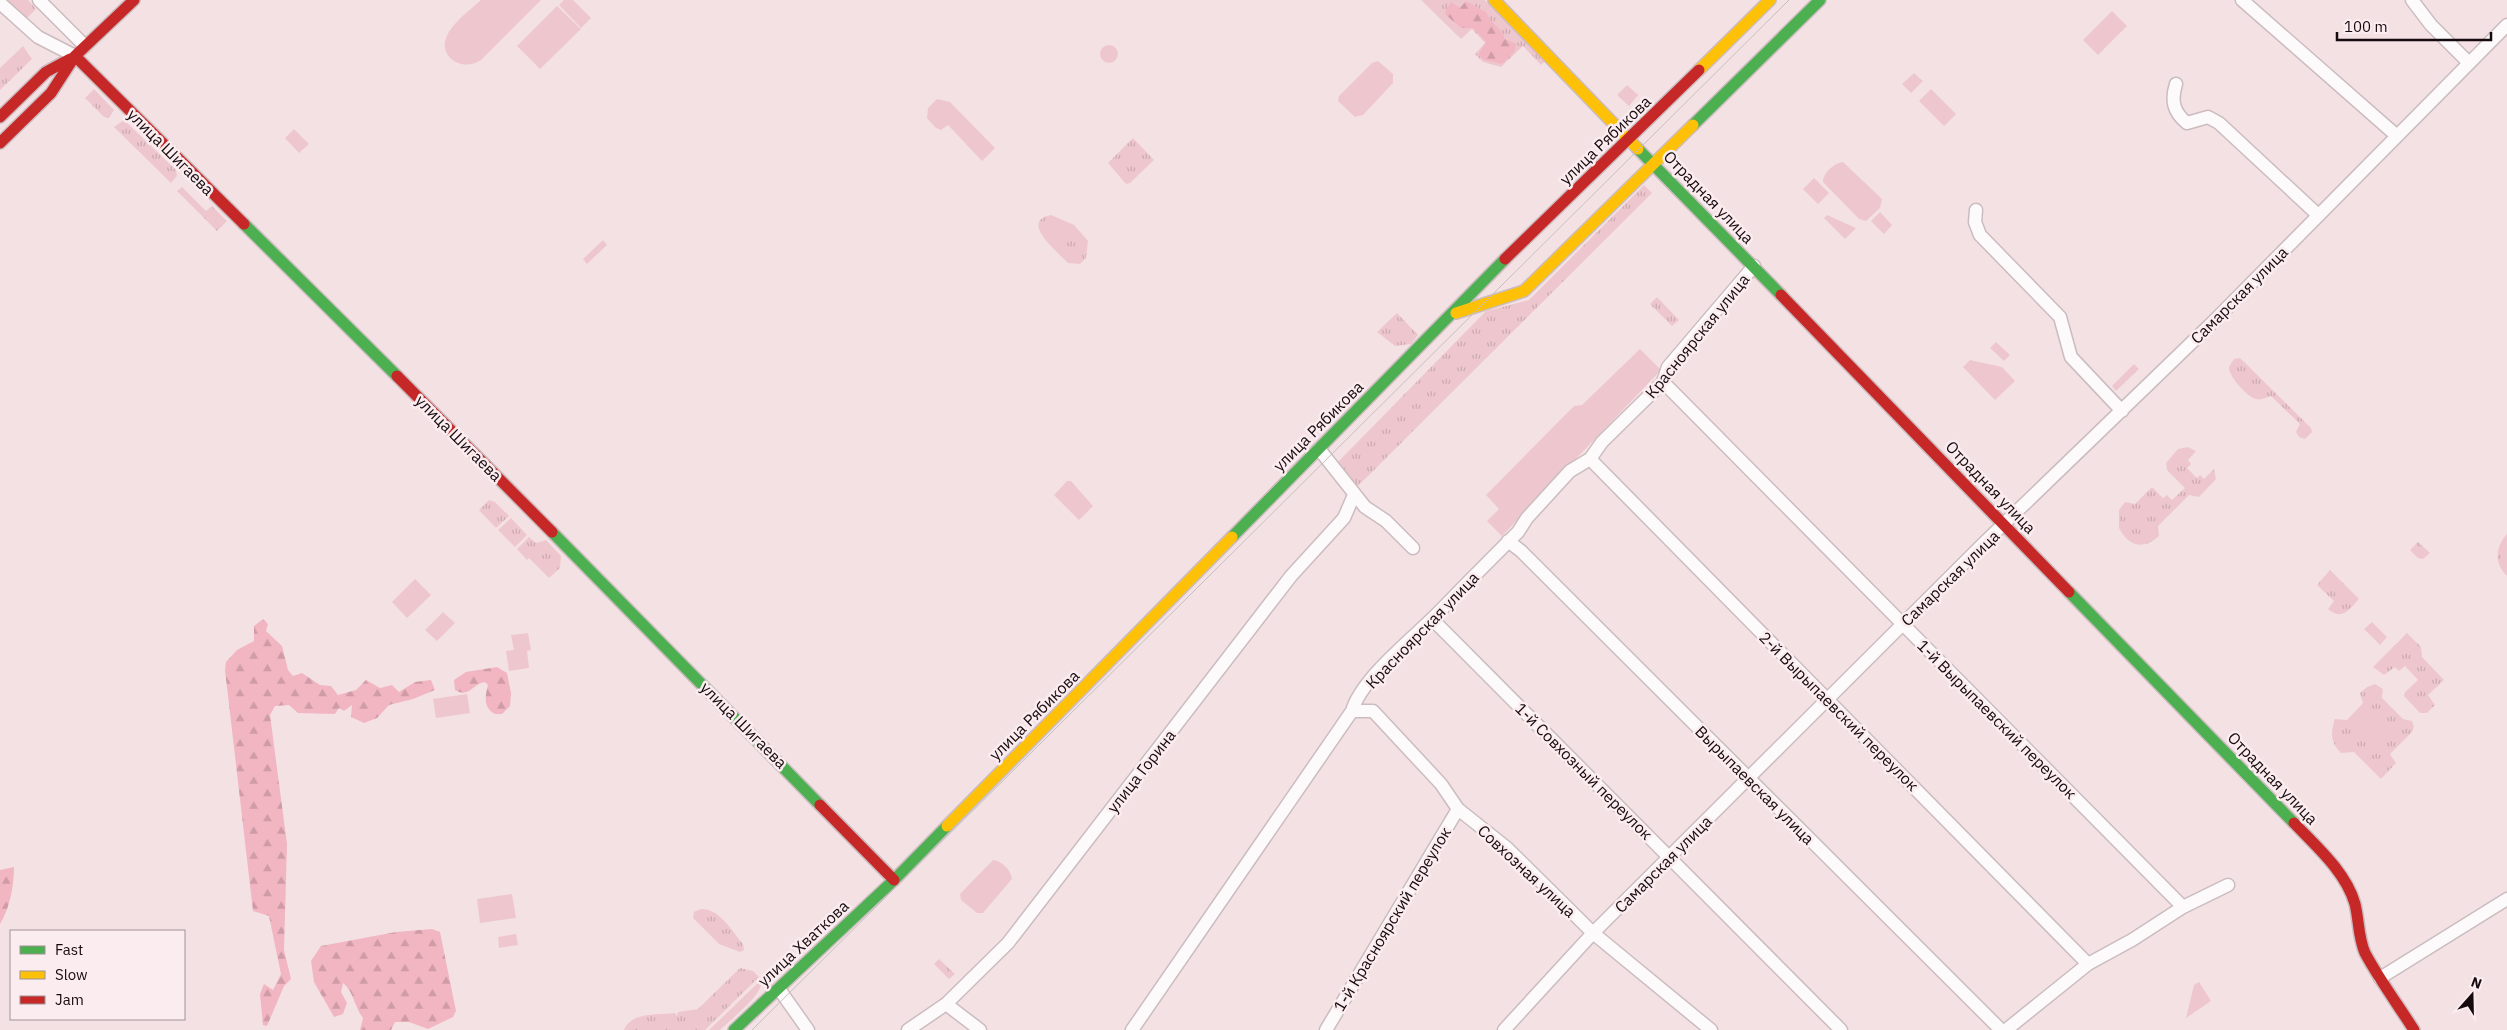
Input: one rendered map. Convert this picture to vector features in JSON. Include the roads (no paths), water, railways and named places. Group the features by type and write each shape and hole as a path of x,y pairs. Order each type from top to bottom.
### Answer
{"street":[{"path":"40,0 85,46"},
{"path":"0,143 51,92 75,56 134,0"},
{"name":"Отрадная улица","path":"1494,0 2006,524 2335,867 2352,894 2360,937 2370,961 2414,1030"},
{"name":"улица Рябикова","path":"894,880 1451,315 1770,0"},
{"path":"1451,315 1470,306 1524,291 1820,0"},
{"path":"2242,0 2397,136"},
{"path":"2412,0 2431,25 2469,63"},
{"path":"0,3 38,37 75,56"},
{"name":"Самарская улица","path":"1508,1028 1593,933 1903,624 2122,411 2507,25"},
{"path":"0,117 46,72 75,56"},
{"name":"улица Шигаева","path":"75,56 578,556 894,880"},
{"path":"2176,84 2172,102 2180,117 2186,123 2208,117 2219,123 2318,215"},
{"path":"1976,210 1975,222 1980,235 2060,317 2071,357 2122,411"},
{"name":"Красноярская улица","path":"1132,1030 1352,711 1356,700 1368,684 1508,542 1574,466 1590,459 1602,442 1663,382 1668,368 1754,266"},
{"name":"1-й Вырыпаевский переулок","path":"1663,382 2183,908"},
{"path":"1319,449 1365,507 1400,534 1413,548"},
{"name":"2-й Вырыпаевский переулок","path":"1590,459 2088,964"},
{"name":"улица Горина","path":"908,1030 946,1004 1008,943 1291,576 1344,518 1354,495"},
{"name":"Вырыпаевская улица","path":"1508,542 1749,778 2001,1030"},
{"name":"1-й Совхозный переулок","path":"1432,619 1841,1030"},
{"path":"1352,711 1373,711 1368,684"},
{"name":"Совхозная улица","path":"1373,711 1441,784 1458,809 1507,848 1593,933 1711,1030"},
{"name":"1-й Красноярский переулок","path":"1326,1030 1458,809"},
{"name":"улица Хваткова","path":"734,1030 894,880"},
{"path":"2006,1030 2088,964 2132,940 2183,908 2228,885"},
{"path":"2380,978 2507,899"},
{"path":"779,989 808,1030"},
{"path":"946,1004 980,1030"}],"tram line":[{"path":"752,1030 1789,0"}]}
